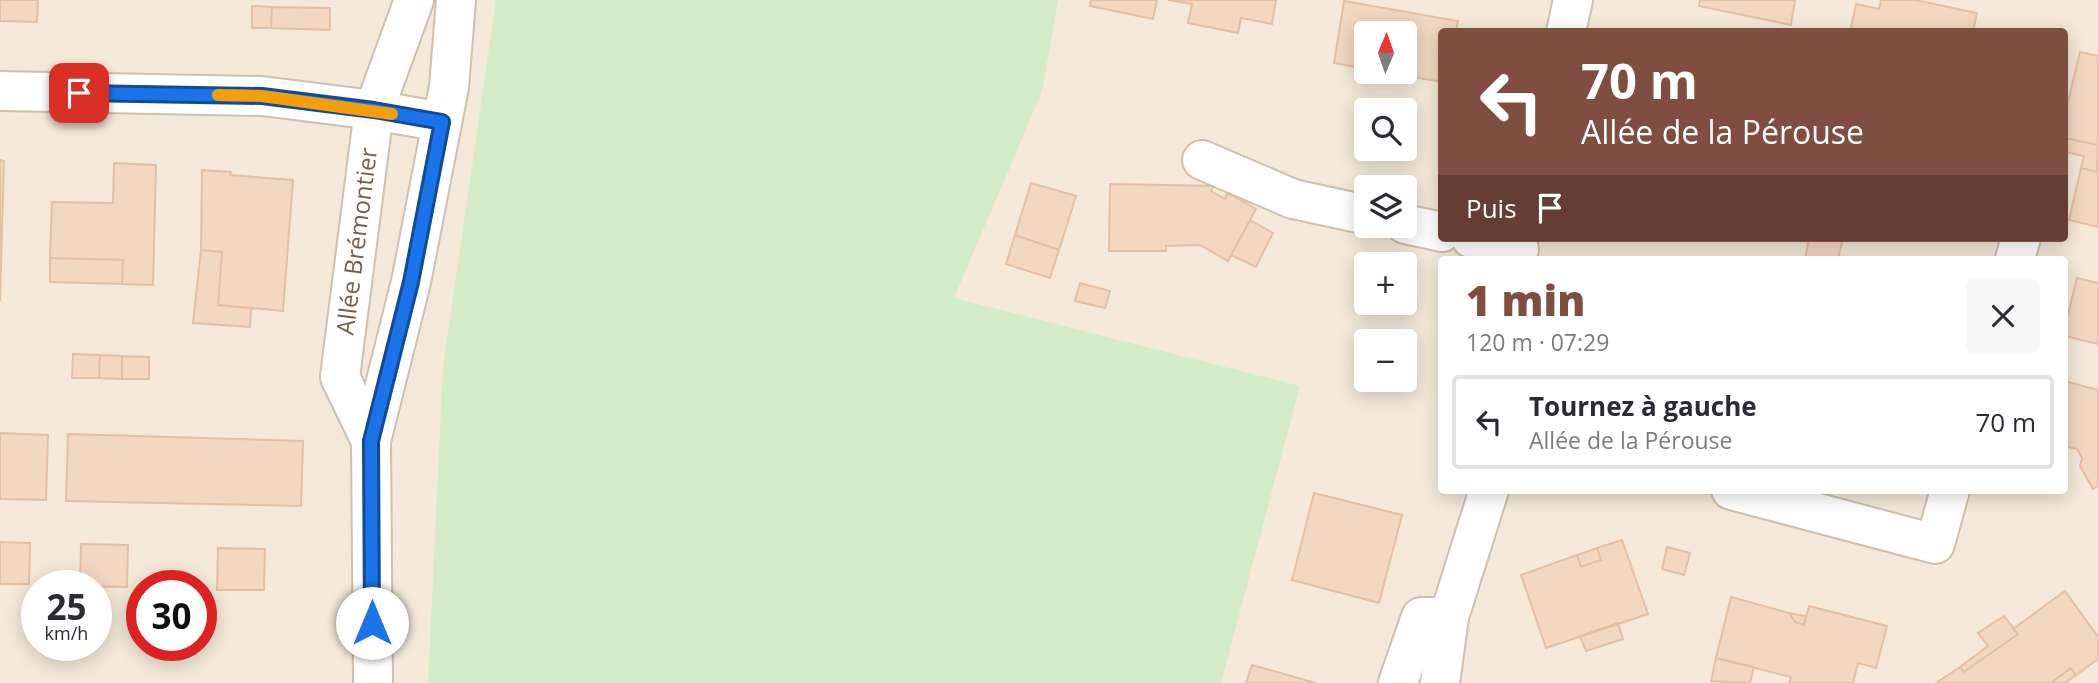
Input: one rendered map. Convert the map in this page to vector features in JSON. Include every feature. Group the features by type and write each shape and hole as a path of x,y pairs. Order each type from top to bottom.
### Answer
{"street":[{"name":"Allée Brémontier","path":"371,441 340,377 374,110 414,0"},
{"name":"Allée Brémontier","path":"373,683 371,441 411,282 449,87 456,0"},
{"path":"1567,28 1573,0"},
{"path":"0,91 262,96 374,110 442,122"},
{"path":"1202,160 1293,199 1354,212"},
{"path":"1417,226 1438,231"},
{"path":"1488,242 1519,249"},
{"path":"1440,683 1448,617 1488,494"},
{"path":"1746,494 1935,544 1949,494"},
{"path":"1398,683 1421,617 1448,617"}],"shaded area":[{"path":"0,0 2098,0 2098,683 0,683"}],"green space":[{"path":"496,0 1058,0 1042,92 954,298 1300,386 1221,683 428,683 443,367"}],"building":[{"path":"0,0 38,0 37,22 0,21"},
{"path":"1091,0 1157,0 1153,19 1090,6"},
{"path":"1168,0 1276,0 1272,24 1241,18 1238,33 1188,23 1192,4"},
{"path":"1700,0 1795,0 1791,25 1699,6"},
{"path":"1881,0 1915,0 1977,13 1974,28 1851,28 1856,4 1879,9"},
{"path":"1344,1 1458,21 1457,28 1438,28 1438,81 1418,78 1418,21 1354,21 1354,67 1334,63"},
{"path":"252,6 272,7 271,28 252,28"},
{"path":"272,7 330,8 330,30 271,28"},
{"path":"2080,52 2098,56 2098,145 2068,139 2068,102"},
{"path":"2068,139 2098,145 2097,172 2081,168 2084,156 2068,153"},
{"path":"0,160 4,161 0,301"},
{"path":"114,163 156,165 153,285 122,284 123,260 50,258 52,202 113,203"},
{"path":"2081,168 2097,172 2098,169 2098,227 2069,220"},
{"path":"202,170 293,180 283,311 218,305 222,252 201,250"},
{"path":"1031,183 1076,196 1059,250 1015,235"},
{"path":"1110,184 1214,186 1211,191 1225,199 1228,193 1256,209 1228,261 1200,245 1166,246 1166,251 1109,251"},
{"path":"1250,220 1273,233 1256,267 1231,255"},
{"path":"1015,235 1059,250 1050,278 1006,264"},
{"path":"1808,242 1842,242 1839,256 1806,256"},
{"path":"201,250 222,252 218,305 251,308 250,327 193,323"},
{"path":"50,258 123,260 122,284 50,282"},
{"path":"2077,278 2098,283 2098,344 2068,337 2068,314"},
{"path":"1080,283 1110,291 1105,308 1075,301"},
{"path":"73,354 100,355 99,378 72,378"},
{"path":"100,355 122,356 122,379 99,378"},
{"path":"122,356 149,357 149,379 122,379"},
{"path":"2068,382 2098,390 2098,486 2093,489 2080,466 2082,458 2077,449 2069,447"},
{"path":"0,433 48,435 46,500 0,499"},
{"path":"68,434 303,441 301,506 66,501"},
{"path":"1314,493 1402,515 1379,603 1292,580"},
{"path":"1622,540 1648,614 1546,648 1521,575 1577,555 1581,567 1601,560 1597,548"},
{"path":"0,542 30,543 29,570 21,570 21,584 0,584"},
{"path":"81,544 128,545 126,587 112,587 112,570 80,570"},
{"path":"1667,547 1690,553 1684,575 1662,569"},
{"path":"218,548 265,549 264,590 217,590"},
{"path":"1597,548 1601,560 1581,567 1577,555"},
{"path":"2065,591 2098,637 2098,659 2076,675 2071,668 2051,683 1936,683 1960,667 1964,672 2018,634 2013,629"},
{"path":"1731,597 1789,613 1795,622 1804,625 1809,606 1887,626 1876,668 1858,663 1853,683 1789,683 1791,677 1716,658"},
{"path":"1789,613 1806,616 1804,625 1795,622"},
{"path":"2004,616 2018,634 1964,672 1960,667 1988,646 1978,633"},
{"path":"1618,623 1623,639 1586,651 1580,636"},
{"path":"1716,658 1754,667 1750,683 1711,681"},
{"path":"1252,665 1316,683 1246,683"},
{"path":"2071,668 2076,675 2065,683 2051,683"}],"slow traffic":[{"path":"218,95 262,96 392,114"}],"route":[{"path":"79,93 262,96 374,110 442,122 411,282 371,441 372,623"}]}
